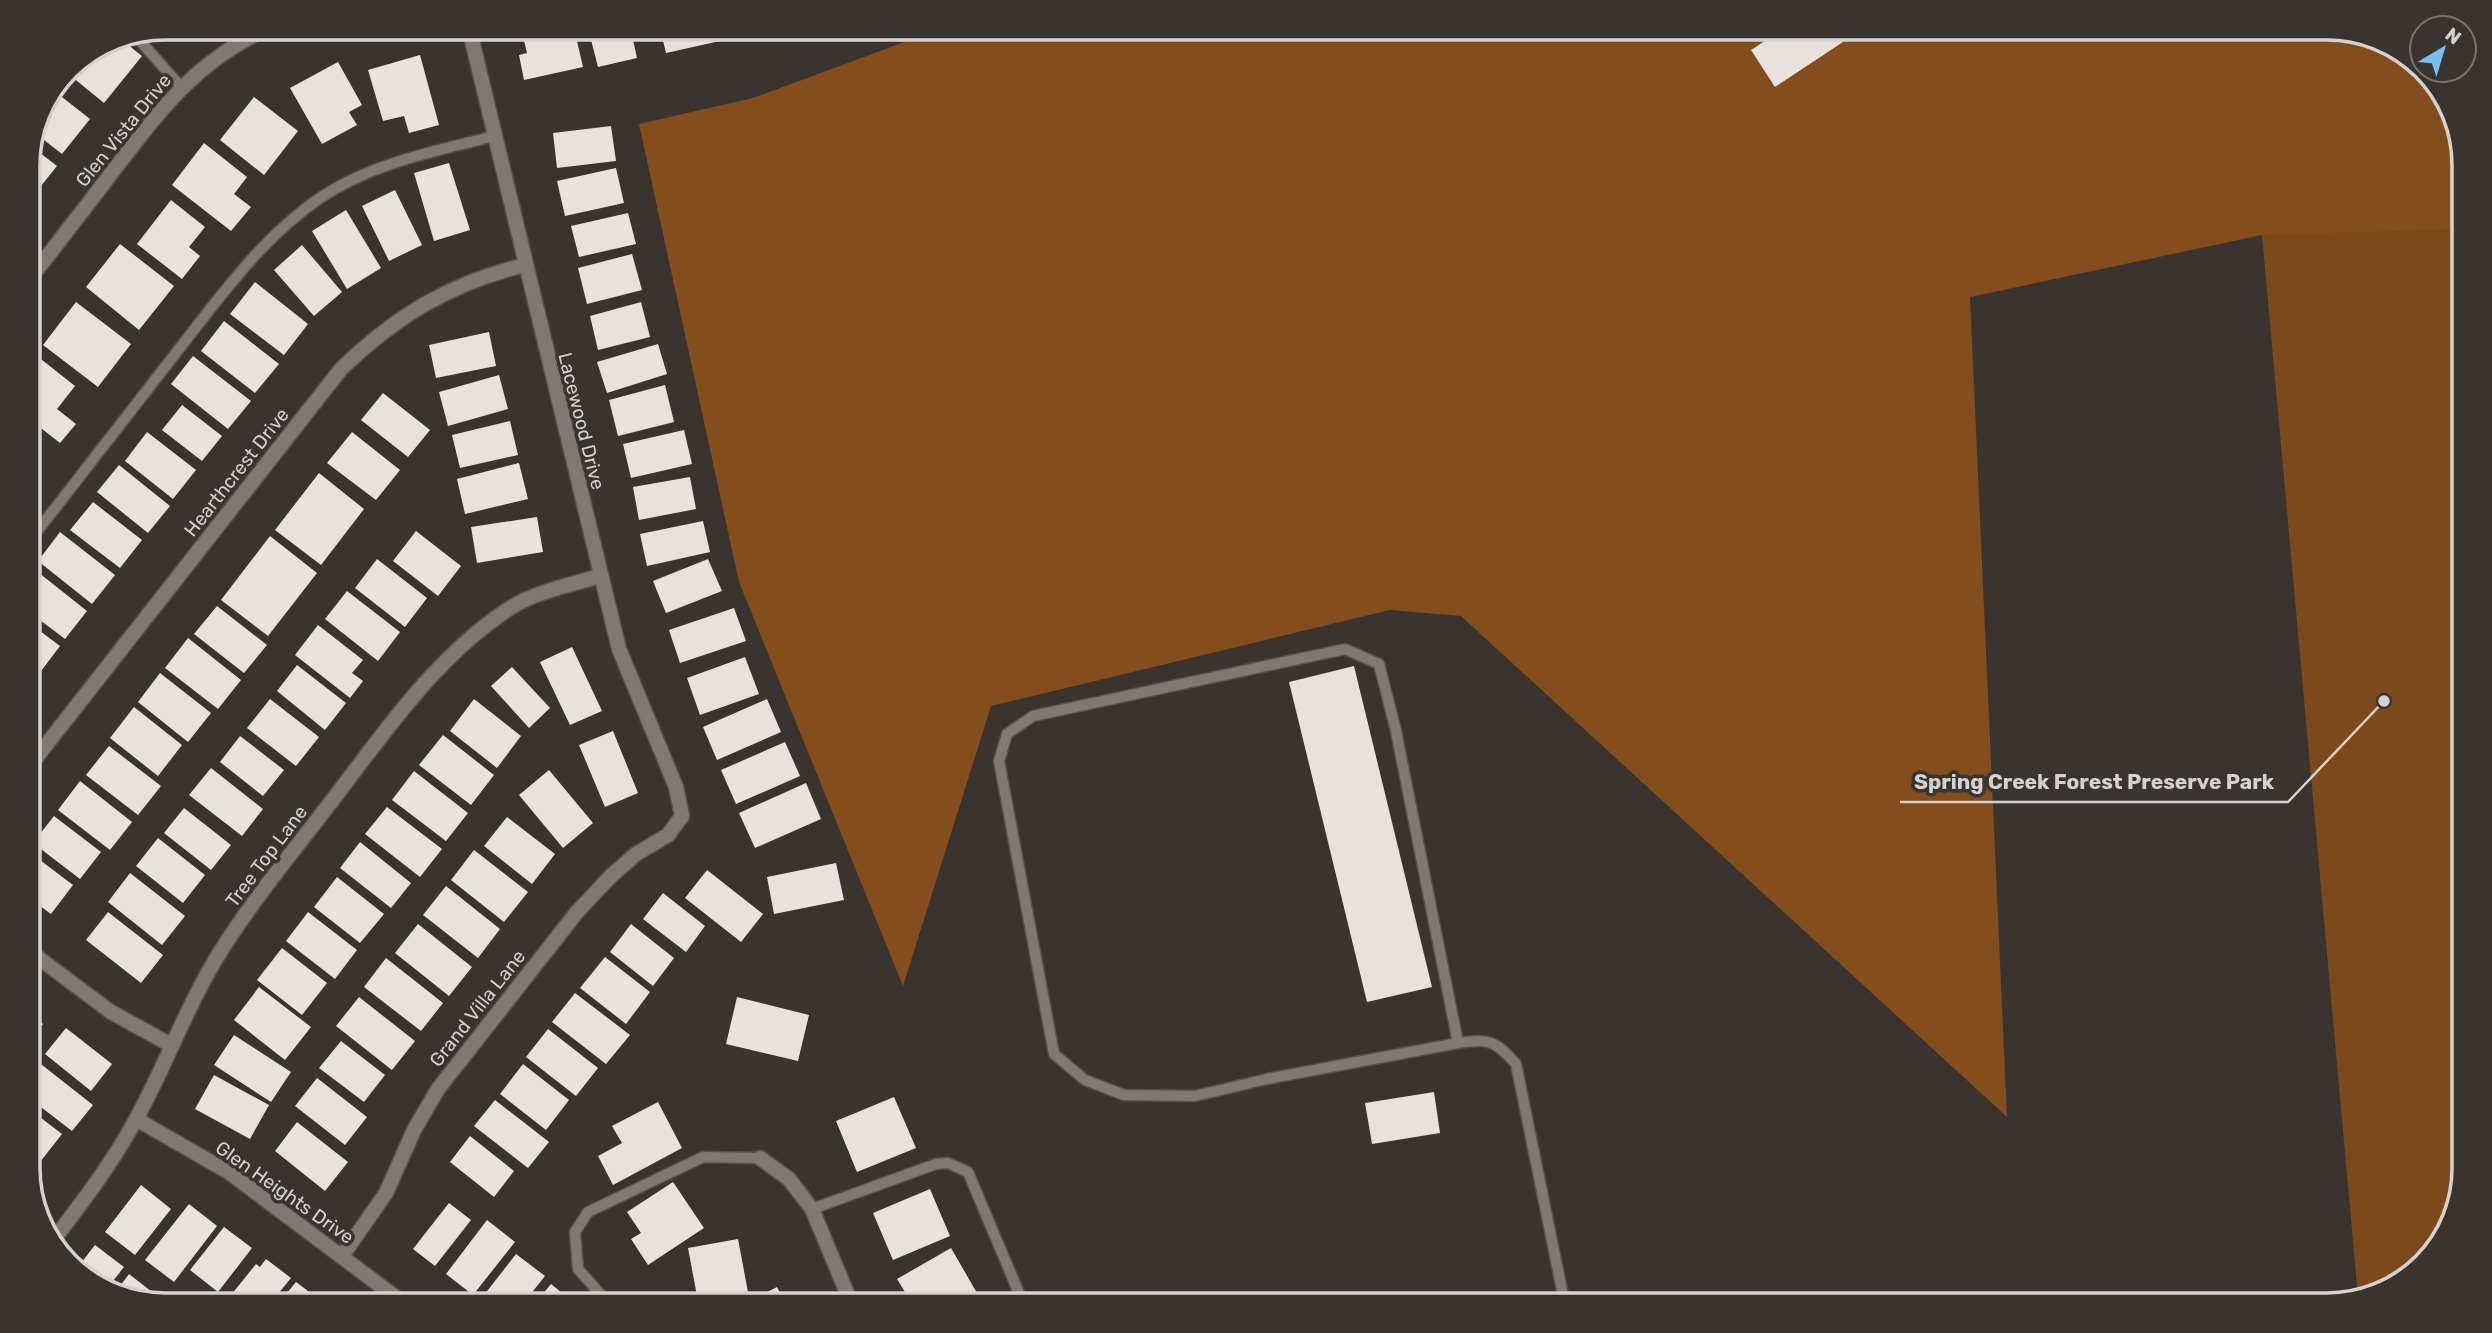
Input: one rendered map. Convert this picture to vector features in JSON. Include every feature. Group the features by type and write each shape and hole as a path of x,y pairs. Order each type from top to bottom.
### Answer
{"street":[{"name":"Glen Vista Drive","path":"41,264 181,87 222,53 244,41"},
{"name":"Lacewood Drive","path":"471,41 619,649 676,787 682,816"},
{"name":"Hearthcrest Drive","path":"41,751 341,369 374,337 404,316 468,283 525,265"},
{"name":"Tree Top Lane","path":"59,1233 93,1188 136,1119 171,1045 224,946 365,757 441,665 477,632 513,607 550,590 600,576"},
{"name":"Grand Villa Lane","path":"342,1256 386,1193 414,1130 438,1089 577,912 636,854 668,835 682,816"},
{"path":"41,960 111,1012 171,1045"},
{"name":"Glen Heights Drive","path":"136,1119 230,1173 390,1293"},
{"path":"760,1158 789,1179 812,1209 847,1293"}],"lane":[{"path":"142,43 181,87"},
{"path":"41,525 216,302 270,241 297,216 320,198 347,183 391,164 495,136"},
{"path":"1458,1043 1396,731 1379,664 1345,649 1033,716 1007,734 999,761 1054,1054 1085,1080 1124,1095 1195,1096 1267,1079 1458,1043 1478,1040 1500,1046 1516,1064 1563,1293"},
{"path":"600,1293 579,1269 575,1232 588,1212 703,1157 760,1158"},
{"path":"812,1209 936,1164 948,1163 968,1172 1019,1293"}],"shaded area":[{"path":"2096,40 2326,40 2359,45 2382,53 2408,70 2408,84 2422,84 2439,110 2449,141 2451,1184 2439,1223 2421,1250 2389,1276 2357,1288 2262,235"},
{"path":"2326,40 2343,41 2382,53 2408,70 2408,84 2422,84 2431,96 2445,125 2449,141 2451,229 2262,235 1970,297 2007,1117 1461,616 1390,610 991,706 903,986 739,582 639,124 753,98 908,41"}],"building":[{"path":"1766,40 1843,42 1775,87 1751,50"},
{"path":"524,41 577,41 583,67 524,80 519,55 527,53"},
{"path":"591,41 633,41 637,58 598,67"},
{"path":"663,41 720,41 666,53"},
{"path":"130,46 142,56 104,103 75,79 96,61"},
{"path":"420,55 439,125 409,133 404,116 383,121 368,70"},
{"path":"338,62 362,105 349,112 357,125 322,144 290,88"},
{"path":"61,96 90,119 62,154 43,140"},
{"path":"254,97 298,131 264,175 220,140"},
{"path":"611,126 616,161 557,168 553,133"},
{"path":"204,143 247,177 234,194 251,207 231,231 172,185"},
{"path":"41,154 57,166 41,186"},
{"path":"449,163 470,230 434,241 414,173"},
{"path":"616,168 624,203 565,216 557,181"},
{"path":"395,190 422,245 389,261 362,206"},
{"path":"171,200 205,227 189,247 200,256 182,279 137,244"},
{"path":"346,210 381,268 347,289 312,231"},
{"path":"628,213 636,244 579,257 571,226"},
{"path":"120,244 174,286 139,330 86,287"},
{"path":"302,245 342,292 314,316 274,270"},
{"path":"632,254 642,290 587,304 578,268"},
{"path":"255,282 308,324 284,355 230,314"},
{"path":"76,302 131,344 98,387 43,345"},
{"path":"641,302 650,337 598,350 590,316"},
{"path":"224,321 279,364 255,393 201,351"},
{"path":"489,332 496,366 436,378 429,345"},
{"path":"658,344 667,374 607,393 597,362"},
{"path":"193,356 251,401 228,429 171,384"},
{"path":"41,359 75,386 57,409 76,424 60,443 41,428"},
{"path":"499,375 508,409 448,426 439,392"},
{"path":"665,385 674,422 618,436 609,400"},
{"path":"383,393 430,430 408,457 361,420"},
{"path":"182,405 222,436 202,461 162,430"},
{"path":"510,421 518,455 460,468 452,435"},
{"path":"684,430 692,464 631,478 623,444"},
{"path":"147,432 196,470 173,499 125,461"},
{"path":"352,432 400,470 376,500 327,463"},
{"path":"519,463 528,499 465,514 457,479"},
{"path":"119,465 170,506 148,533 97,492"},
{"path":"319,473 364,509 321,565 275,530"},
{"path":"690,477 696,509 639,520 633,487"},
{"path":"93,502 142,540 120,568 70,530"},
{"path":"537,517 543,552 477,563 471,527"},
{"path":"703,521 710,552 647,566 640,534"},
{"path":"416,531 461,566 438,596 393,561"},
{"path":"60,532 115,575 92,604 41,563 41,557"},
{"path":"270,536 317,573 268,636 221,600"},
{"path":"377,559 427,598 405,627 355,588"},
{"path":"708,559 722,591 666,613 653,581"},
{"path":"41,575 87,611 65,639 41,621"},
{"path":"347,591 400,632 378,661 325,619"},
{"path":"217,606 267,645 244,673 194,634"},
{"path":"734,608 746,641 680,663 669,630"},
{"path":"318,625 363,660 352,673 363,681 350,698 295,655"},
{"path":"41,632 60,646 41,671"},
{"path":"188,638 241,680 218,709 165,668"},
{"path":"572,647 602,711 570,725 540,662"},
{"path":"745,657 759,694 700,715 687,678"},
{"path":"297,665 346,703 325,730 277,691"},
{"path":"1354,666 1432,987 1367,1002 1289,682"},
{"path":"512,667 550,708 529,728 491,686"},
{"path":"160,673 211,713 188,742 138,702"},
{"path":"270,699 319,737 296,766 247,728"},
{"path":"474,699 521,736 497,768 450,731"},
{"path":"767,699 781,732 717,760 703,727"},
{"path":"134,707 182,745 158,776 110,738"},
{"path":"613,731 638,793 605,807 579,745"},
{"path":"443,735 494,775 471,805 419,765"},
{"path":"240,736 284,770 263,796 220,762"},
{"path":"785,742 800,776 736,804 721,770"},
{"path":"109,746 161,786 138,815 86,775"},
{"path":"211,768 263,809 242,836 189,795"},
{"path":"549,770 593,823 563,848 519,795"},
{"path":"414,771 468,813 446,841 392,800"},
{"path":"80,781 132,822 110,850 58,810"},
{"path":"806,783 821,819 755,848 739,813"},
{"path":"387,807 442,849 420,877 365,834"},
{"path":"184,808 231,845 211,870 164,833"},
{"path":"54,816 101,852 80,879 41,849 41,833"},
{"path":"507,817 555,854 532,884 484,846"},
{"path":"158,838 205,875 183,903 136,866"},
{"path":"360,842 411,883 391,908 340,868"},
{"path":"474,850 528,892 504,922 451,880"},
{"path":"41,861 73,885 51,914 41,907"},
{"path":"836,863 844,900 774,914 767,877"},
{"path":"707,870 763,914 741,942 685,898"},
{"path":"130,873 185,916 162,945 108,902"},
{"path":"337,877 384,914 360,943 314,907"},
{"path":"446,886 500,929 478,958 423,915"},
{"path":"663,893 705,926 686,952 643,919"},
{"path":"108,912 163,955 141,983 86,940"},
{"path":"308,912 357,950 335,979 286,941"},
{"path":"418,924 472,967 449,996 395,953"},
{"path":"631,924 674,958 653,986 610,952"},
{"path":"282,948 327,983 302,1015 257,980"},
{"path":"605,957 650,992 626,1024 580,988"},
{"path":"386,958 443,1003 421,1031 364,987"},
{"path":"259,987 311,1027 285,1060 234,1020"},
{"path":"575,993 630,1035 606,1064 552,1022"},
{"path":"359,997 415,1041 392,1070 336,1026"},
{"path":"737,997 809,1015 798,1061 726,1044"},
{"path":"66,1028 112,1064 91,1091 45,1054"},
{"path":"548,1029 598,1068 576,1096 526,1057"},
{"path":"234,1035 291,1072 271,1102 214,1065"},
{"path":"341,1041 385,1075 364,1102 319,1068"},
{"path":"41,1064 93,1105 72,1131 41,1107"},
{"path":"523,1064 569,1100 546,1130 500,1094"},
{"path":"214,1075 269,1105 250,1139 195,1109"},
{"path":"317,1078 367,1117 345,1145 295,1106"},
{"path":"1434,1092 1440,1133 1372,1144 1365,1103"},
{"path":"894,1097 916,1148 857,1172 836,1121"},
{"path":"495,1100 549,1142 528,1168 474,1126"},
{"path":"658,1102 682,1148 613,1185 598,1156 622,1143 612,1126"},
{"path":"41,1118 62,1134 41,1161"},
{"path":"297,1122 348,1162 325,1191 275,1151"},
{"path":"470,1136 514,1171 494,1197 450,1162"},
{"path":"673,1182 704,1228 648,1265 631,1239 641,1233 627,1212"},
{"path":"141,1185 171,1209 135,1255 105,1232"},
{"path":"930,1189 950,1236 893,1260 873,1213"},
{"path":"449,1203 471,1220 435,1266 413,1249"},
{"path":"189,1204 217,1226 174,1282 145,1260"},
{"path":"487,1220 515,1242 475,1293 470,1293 446,1274"},
{"path":"224,1227 252,1248 218,1292 190,1270"},
{"path":"738,1239 748,1292 696,1293 688,1248"},
{"path":"95,1245 124,1267 113,1281 82,1261"},
{"path":"951,1248 977,1293 906,1293 897,1279"},
{"path":"516,1254 545,1276 532,1293 486,1293"},
{"path":"266,1259 291,1278 279,1293 233,1293 256,1264 260,1267"},
{"path":"129,1274 152,1292 149,1292 121,1285"},
{"path":"296,1282 311,1293 287,1293"},
{"path":"551,1284 562,1293 544,1293"},
{"path":"777,1287 780,1293 765,1293"}],"place":[{"name":"Spring Creek Forest Preserve Park","path":"2384,701"}]}
